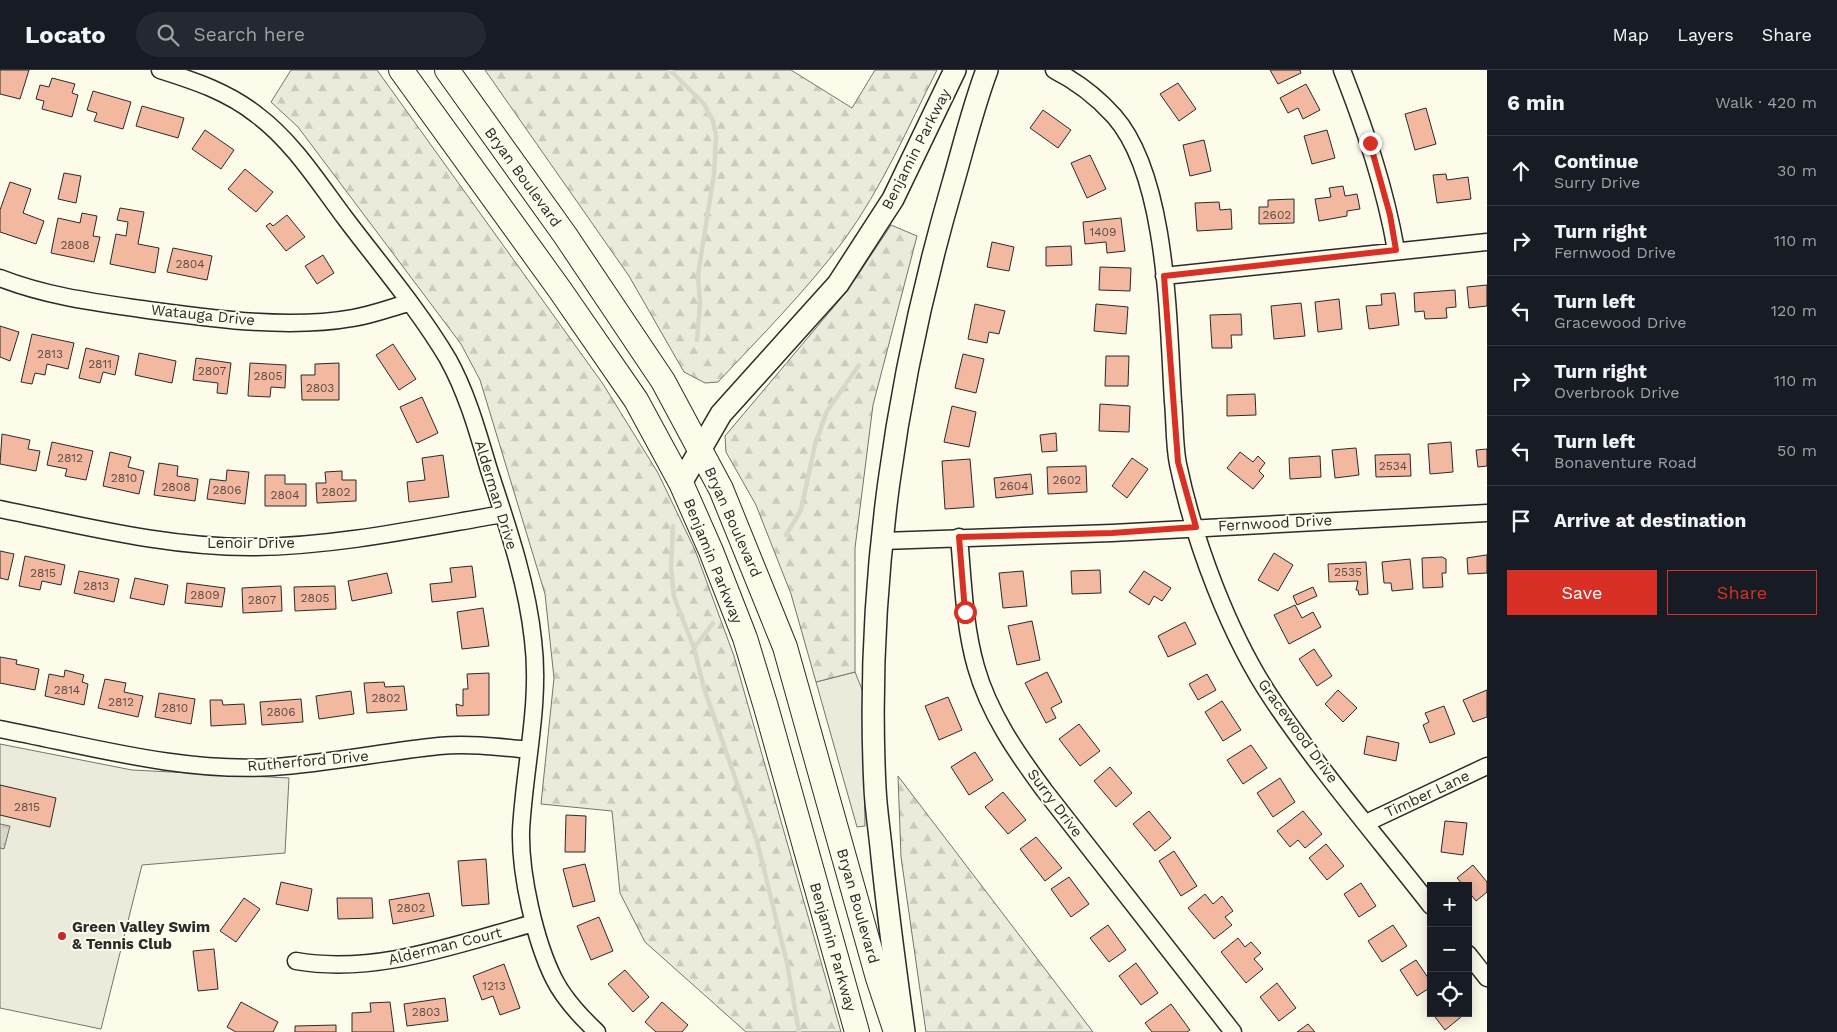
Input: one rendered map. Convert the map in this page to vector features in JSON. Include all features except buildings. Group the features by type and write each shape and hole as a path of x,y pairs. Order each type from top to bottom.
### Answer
{"highway":[{"path":"401,70 560,290 636,400 681,482"},
{"name":"Bryan Boulevard","path":"447,70 565,235 663,381 721,489 785,647 878,978 896,1032"},
{"name":"Benjamin Parkway","path":"681,482 711,551 745,638 857,1032"}],"main road":[{"name":"Benjamin Parkway","path":"681,482 721,414 838,284 893,199 955,70"},
{"path":"904,1032 875,789 874,691 878,590 886,498 900,398 922,297 944,211 986,70"}],"street":[{"name":"Alderman Drive","path":"160,70 222,92 258,115 292,147 448,360 472,414 503,514 524,588 534,640 535,694 521,834 526,884 534,923 554,979 568,1000 597,1032"},
{"name":"Gracewood Drive","path":"1054,70 1082,85 1115,118 1133,146 1150,191 1164,276 1178,462 1196,527 1220,600 1243,649 1273,701 1427,901"},
{"path":"1342,70 1370,143 1390,215 1396,250"},
{"path":"1164,276 1396,250 1487,242"},
{"name":"Watauga Drive","path":"0,278 23,287 72,299 221,320 290,322 353,318 408,303"},
{"name":"Lenoir Drive","path":"0,509 158,540 254,547 334,542 503,514"},
{"name":"Fernwood Drive","path":"883,541 1112,533 1196,527 1487,513"},
{"name":"Surry Drive","path":"959,537 965,612 976,666 997,718 1015,750 1044,790 1233,1032"},
{"name":"Rutherford Drive","path":"0,729 177,763 217,766 272,767 440,746 489,746 530,750"},
{"name":"Timber Lane","path":"1366,823 1487,766"},
{"name":"Alderman Court","path":"296,961 324,966 394,960 534,923"},
{"path":"1472,959 1487,978"}],"green space":[{"path":"291,70 377,70 603,384 658,473 695,550 734,656 841,1032 746,1032 645,942 620,893 612,811 541,804 554,678 545,594 480,380 461,344 298,127 271,102"},
{"path":"485,70 791,70 852,108 875,70 937,70 870,200 844,240 799,295 718,382 705,383 684,372 629,276"},
{"path":"891,225 917,236 873,405 855,548 855,672 816,682 791,594 756,505 726,452 725,436 848,290"},
{"path":"855,672 863,692 865,826 857,827 816,682"},
{"name":"Green Valley Swim & Tennis Club","path":"0,744 132,770 289,778 285,853 142,865 101,1029 0,1008"},
{"path":"898,776 1093,1032 926,1032 901,857"}],"water":[{"path":"0,824 10,826 4,849 0,848"}],"waterway":[{"path":"670,70 704,104 713,121 716,136 714,174 698,275 700,304 697,340"},
{"path":"786,535 801,510 815,445 827,411 859,365"},
{"path":"673,526 671,567 674,597 694,648 704,688 757,841 787,963 799,1032"},
{"path":"694,648 713,623"}],"place":[{"name":"Green Valley Swim & Tennis Club","path":"62,936"}],"route":[{"path":"965,612 959,537 1112,533 1196,527 1178,462 1164,276 1396,250 1390,215 1370,143"}]}
